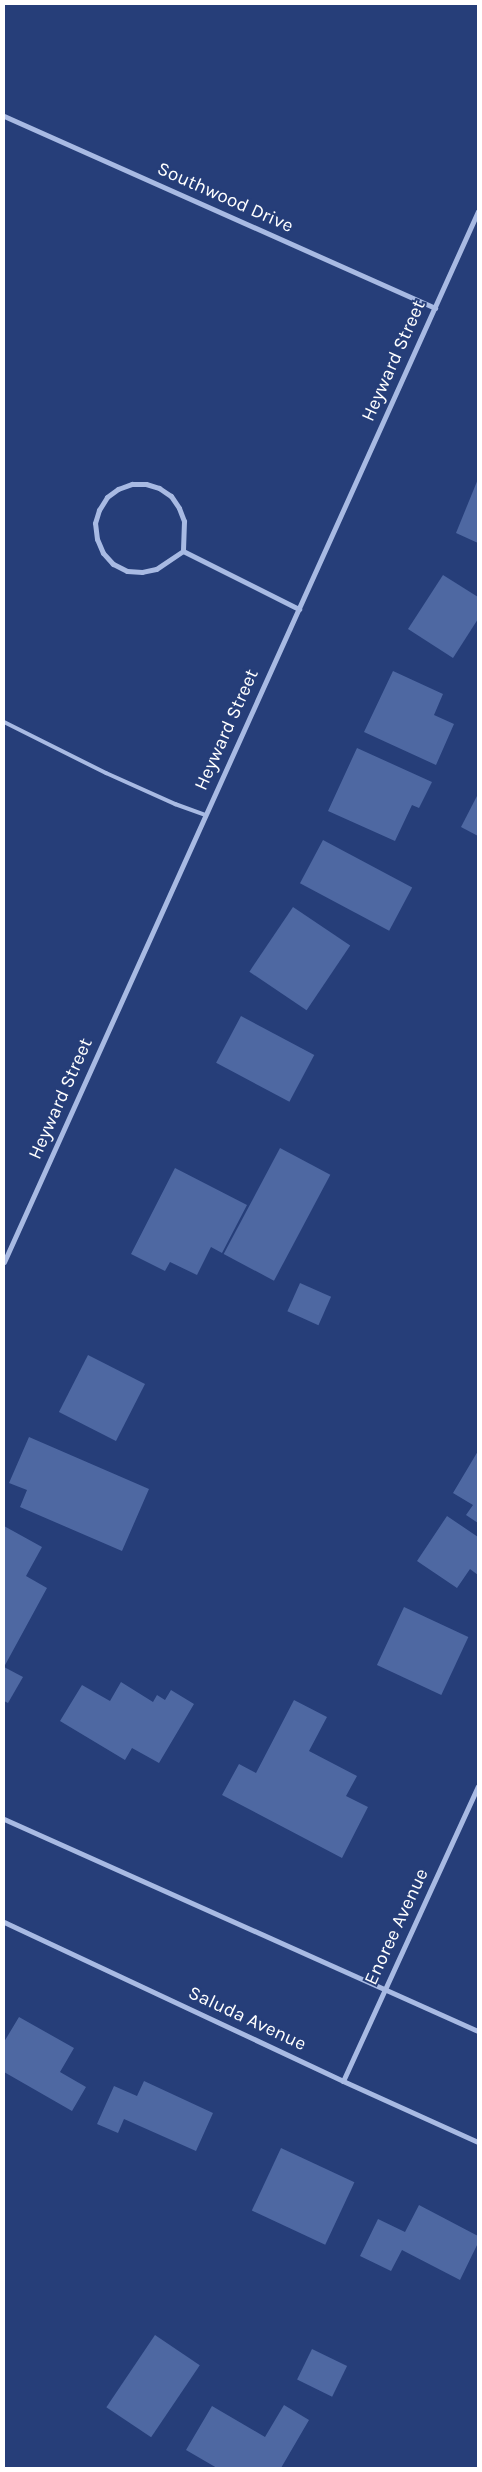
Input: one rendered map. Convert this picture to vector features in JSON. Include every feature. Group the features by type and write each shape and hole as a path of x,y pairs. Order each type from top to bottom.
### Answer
{"street":[{"name":"Southwood Drive","path":"4,116 435,308"},
{"name":"Heyward Street","path":"4,1262 478,211"},
{"path":"132,484 146,484 159,488 171,496 179,508 184,521 183,551 156,569 142,572 126,571 113,564 103,553 96,539 95,523 99,510 107,498 118,489 132,484"},
{"path":"183,551 299,609"},
{"name":"Enoree Avenue","path":"343,2081 478,1786"},
{"path":"4,1819 478,2031"},
{"name":"Saluda Avenue","path":"4,1922 343,2081 478,2142"}],"lane":[{"path":"4,722 175,804 205,815"}],"building":[{"path":"478,479 478,543 456,533"},
{"path":"443,575 478,597 478,619 453,658 408,629"},
{"path":"393,671 443,694 434,715 454,724 436,765 364,732"},
{"path":"357,748 432,782 419,808 412,805 395,841 328,811"},
{"path":"478,797 478,836 461,827"},
{"path":"323,840 412,887 389,931 300,883"},
{"path":"293,907 350,946 307,1010 249,972"},
{"path":"241,1016 314,1055 289,1102 216,1063"},
{"path":"280,1148 330,1175 274,1281 224,1254"},
{"path":"175,1168 247,1205 222,1253 211,1247 197,1275 170,1262 165,1271 131,1254"},
{"path":"300,1283 331,1297 318,1325 287,1311"},
{"path":"88,1355 145,1384 116,1441 59,1412"},
{"path":"29,1437 149,1489 122,1551 20,1507 27,1490 9,1483"},
{"path":"478,1451 478,1523 466,1515 473,1505 453,1493"},
{"path":"447,1516 478,1537 478,1575 470,1569 457,1588 417,1561"},
{"path":"4,1526 42,1547 26,1576 47,1588 4,1667"},
{"path":"404,1607 468,1637 441,1695 377,1665"},
{"path":"4,1667 23,1677 8,1703 4,1701"},
{"path":"121,1682 153,1702 157,1695 165,1700 171,1690 194,1704 159,1763 132,1748 125,1760 60,1721 82,1685 110,1701"},
{"path":"294,1700 327,1717 309,1751 357,1776 346,1796 368,1807 342,1858 222,1795 239,1764 256,1773"},
{"path":"19,2017 74,2048 60,2072 86,2087 72,2111 4,2072 4,2042"},
{"path":"144,2081 213,2113 196,2151 124,2119 118,2133 97,2124 114,2086 137,2096"},
{"path":"281,2148 354,2182 325,2245 252,2211"},
{"path":"419,2205 478,2236 478,2243 460,2280 402,2250 391,2271 360,2256 378,2219 405,2232"},
{"path":"155,2335 200,2365 151,2437 106,2407"},
{"path":"312,2349 347,2366 332,2397 297,2380"},
{"path":"284,2405 309,2420 281,2468 217,2468 186,2450 212,2406 265,2437"}]}
